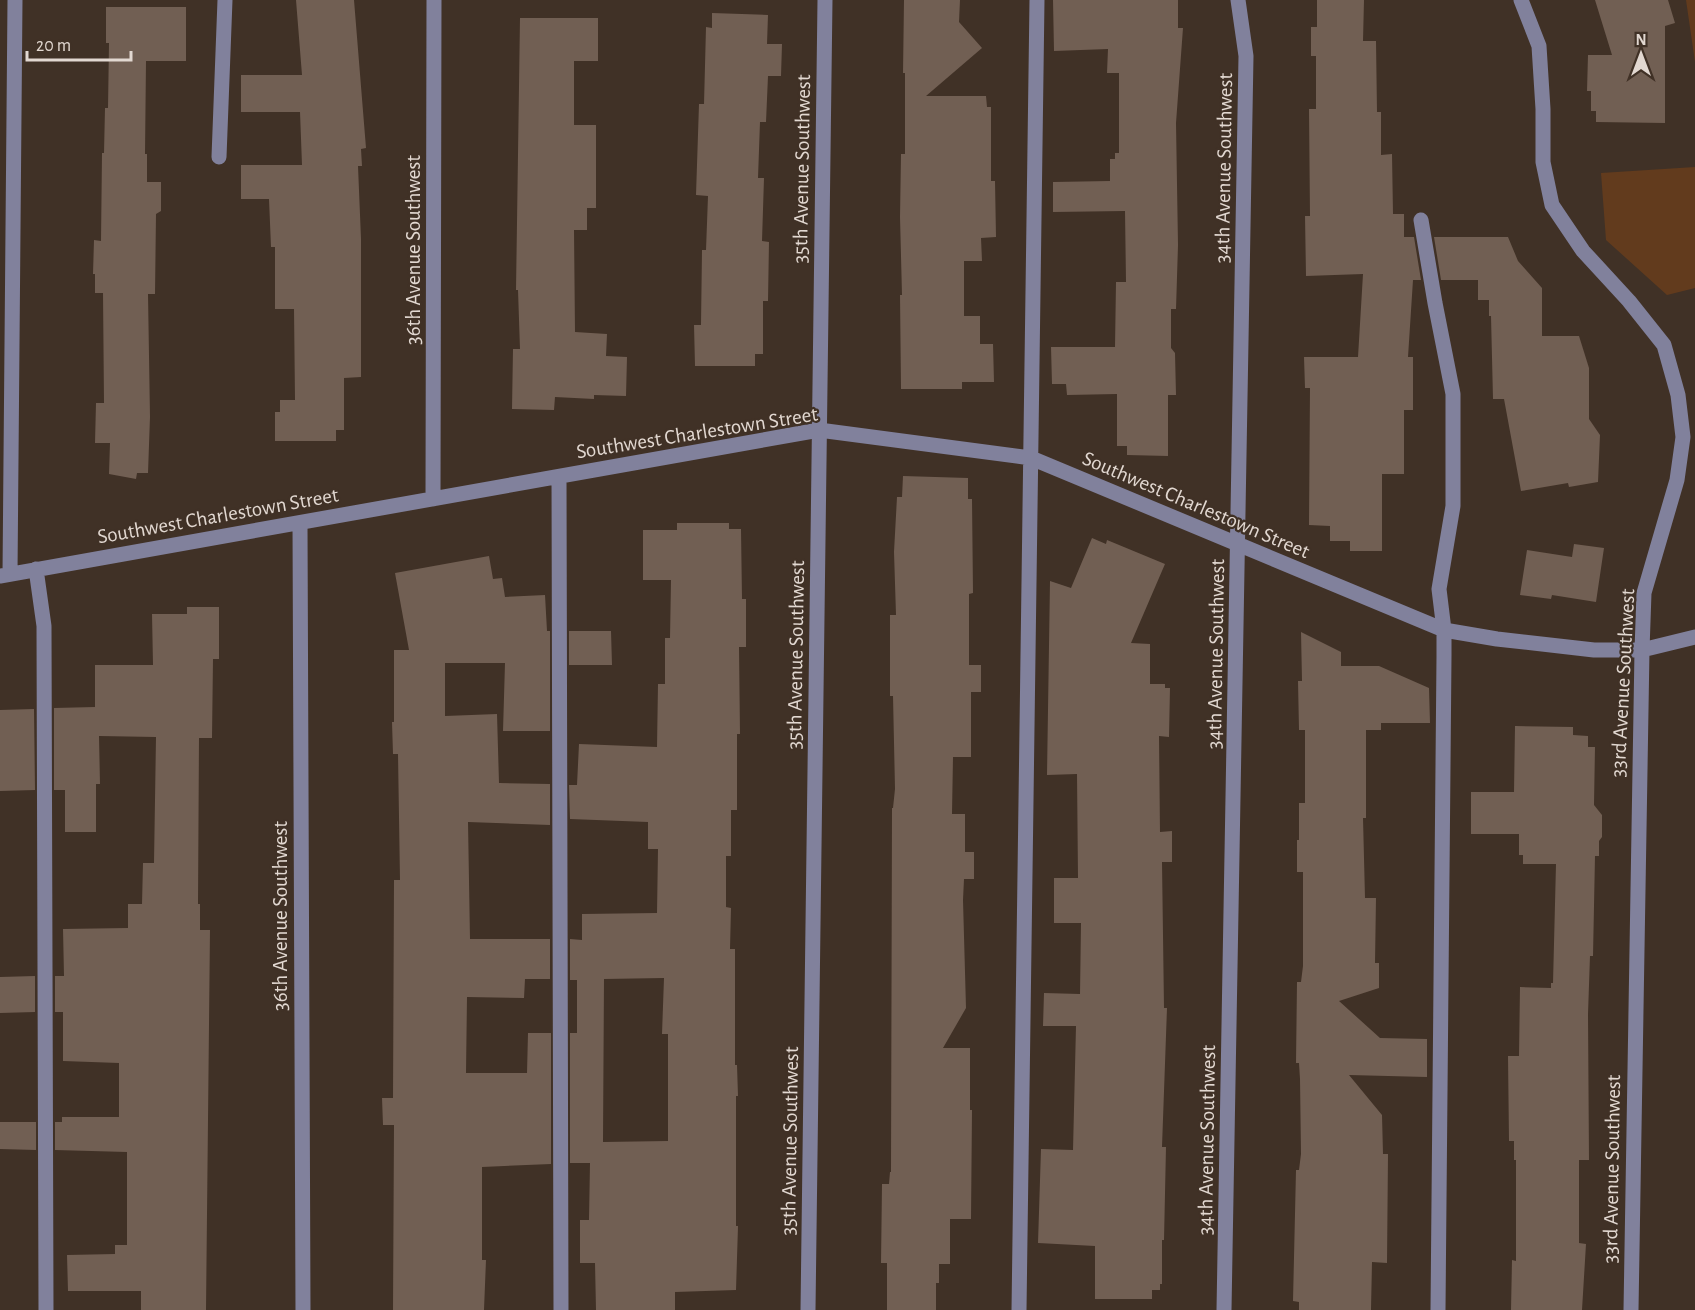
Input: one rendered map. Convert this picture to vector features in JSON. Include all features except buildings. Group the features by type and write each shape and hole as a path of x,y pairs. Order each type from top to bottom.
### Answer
{"street":[{"path":"5,575 15,0"},
{"path":"219,157 225,0"},
{"name":"36th Avenue Southwest","path":"433,499 434,0"},
{"name":"35th Avenue Southwest","path":"808,1310 825,0"},
{"path":"1019,1310 1037,0"},
{"name":"34th Avenue Southwest","path":"1224,1310 1246,56 1238,0"},
{"name":"33rd Avenue Southwest","path":"1521,0 1539,46 1542,162 1552,205 1582,251 1629,302 1664,345 1678,394 1683,436 1677,480 1644,593 1631,1310"},
{"path":"1421,220 1453,394 1453,506 1439,589 1444,630 1438,1310"},
{"name":"Southwest Charlestown Street","path":"5,575 819,430 1030,458 1444,630 1594,650 1642,650 1695,637"},
{"path":"559,477 561,1310"},
{"name":"36th Avenue Southwest","path":"300,523 303,1310"},
{"path":"36,569 44,626 46,1310"}],"shaded area":[{"path":"1686,0 1695,0 1695,62"},
{"path":"1695,167 1695,288 1667,295 1606,240 1601,173"}]}
